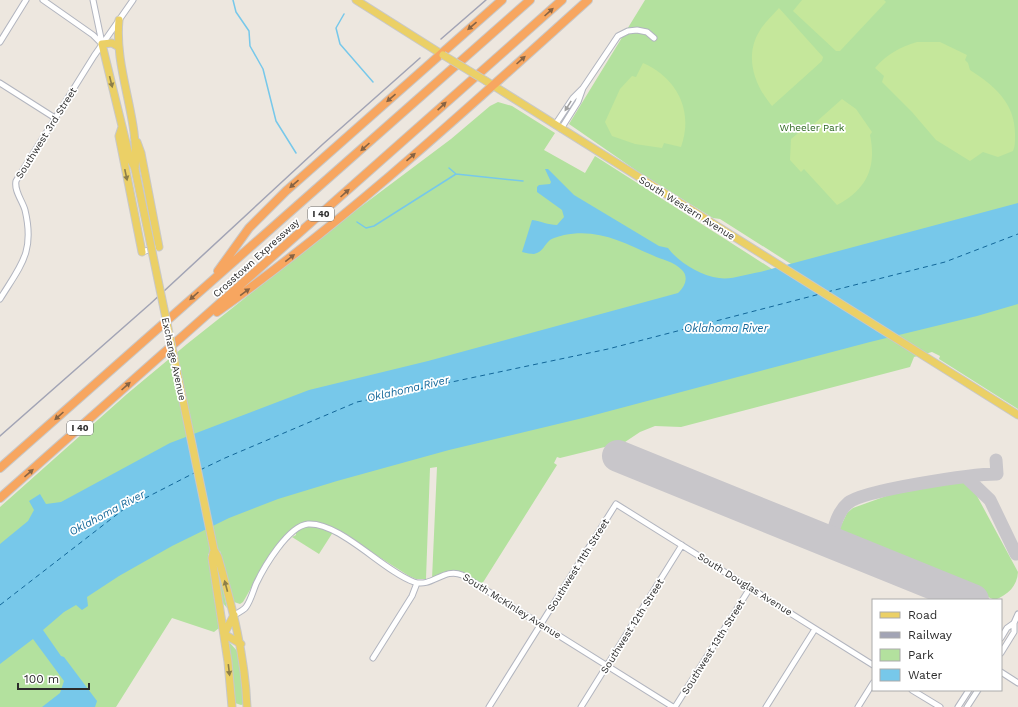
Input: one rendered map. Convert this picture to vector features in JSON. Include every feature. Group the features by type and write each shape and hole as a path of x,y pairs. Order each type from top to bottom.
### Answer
{"highway":[{"path":"211,281 249,228 286,191 502,0"},
{"name":"Crosstown Expressway","path":"0,468 530,0"},
{"name":"Crosstown Expressway","path":"0,498 562,0"},
{"path":"179,339 259,282 340,218 489,83 588,0"}],"main road":[{"name":"South Western Avenue","path":"356,0 1018,414"},
{"name":"Exchange Avenue","path":"119,20 117,38 133,130 136,158 135,168"},
{"path":"102,44 112,43 119,47"},
{"name":"Exchange Avenue","path":"102,44 130,159 135,168 214,550 218,557 241,644 247,707"},
{"path":"122,125 119,136 142,252"},
{"path":"133,130 141,153 159,248"},
{"name":"Exchange Avenue","path":"214,550 212,558 224,634 232,707"},
{"path":"219,605 234,615 224,634 241,644"}],"street":[{"path":"0,42 26,0"},
{"path":"42,0 92,35 102,44"},
{"name":"Exchange Avenue","path":"93,0 102,44"},
{"name":"Southwest 3rd Street","path":"0,299 24,258 29,241 25,210 16,189 16,181 102,44 133,0"},
{"path":"558,127 573,98 583,88 618,36 628,31 638,30 647,32 654,38"},
{"path":"0,83 55,118"},
{"path":"142,252 159,248"},
{"name":"South Douglas Avenue","path":"616,504 872,664"},
{"name":"Southwest 11th Street","path":"489,707 616,504"},
{"path":"234,615 246,607 263,572 283,542 302,526 309,524 323,526 343,537 404,577 418,582 412,596 373,658"},
{"name":"Southwest 12th Street","path":"581,707 682,545"},
{"name":"South McKinley Avenue","path":"418,582 432,582 449,573 460,574 674,707"},
{"name":"Southwest 13th Street","path":"674,707 750,588"},
{"path":"1002,649 1014,632 1018,614"},
{"path":"1002,636 1007,628 1016,624"},
{"path":"766,707 815,629"},
{"path":"1002,673 1018,683"},
{"path":"858,707 872,685"},
{"path":"914,691 940,707"},
{"path":"958,707 968,691"},
{"path":"967,707 977,691"}],"green space":[{"name":"Wheeler Park","path":"645,0 1018,0 1018,409 939,359 940,356 932,352 914,357 910,367 681,427 655,426 640,432 625,442 560,458 557,457 554,463 557,465 482,584 468,575 458,571 447,572 432,579 437,467 430,468 426,579 416,579 409,576 335,529 319,554 292,537 296,535 295,527 286,535 272,552 243,602 240,604 234,602 220,551 208,554 219,628 214,632 172,618 116,707 0,707 0,507 127,394 187,344 355,211 451,139 490,106 498,102 512,106 555,133 544,150 585,173 595,156 772,269 791,264 720,219 713,218 637,171 569,124"},
{"path":"802,0 884,0 886,2 840,51 836,51 793,11"},
{"path":"779,8 823,57 822,61 772,106 756,80 752,61 752,51 759,32"},
{"path":"917,42 940,42 967,55 965,60 968,63 970,70 995,89 1008,105 1012,114 1014,125 1015,142 1013,151 998,157 983,152 970,161 936,140 912,112 882,82 884,76 875,68 894,52"},
{"path":"643,63 655,69 665,77 680,97 684,109 685,121 681,147 664,143 662,148 635,144 612,136 605,122 620,89 632,76 636,77"},
{"name":"Wheeler Park","path":"842,99 856,109 872,132 870,135 872,158 867,177 862,185 847,199 837,205 804,169 801,172 790,160 791,139 803,129 806,131"},
{"path":"964,481 970,483 1018,572 1014,586 1004,595 997,599 993,599 838,532 847,513 853,508 889,495"},
{"path":"217,570 219,570 227,608 222,602"},
{"path":"230,643 238,652 240,657 244,704 241,705 235,703"}],"water":[{"name":"Oklahoma River","path":"545,169 548,169 574,195 659,246 668,248 690,268 712,277 724,278 734,278 760,272 1018,203 1018,304 977,316 870,342 587,417 449,450 278,499 229,518 172,546 119,576 87,597 88,606 82,610 76,605 64,612 43,630 61,656 64,657 97,701 95,707 42,707 60,693 64,681 33,639 0,664 0,544 28,521 34,510 29,501 40,494 46,504 61,502 170,443 309,390 428,361 678,293 680,291 686,279 684,273 679,267 620,241 599,235 576,233 564,235 550,240 537,253 533,254 522,252 532,220 557,225 564,217 562,210 537,192 537,187 539,185 550,184 551,182"}],"waterway":[{"path":"233,0 236,12 249,31 250,46 263,69 276,121 296,153"},
{"path":"344,14 336,28 340,44 373,82"},
{"path":"449,168 456,174 523,181"},
{"path":"357,222 366,228 374,226 456,174"}],"ferry route":[{"path":"827,292 945,262 1018,234"},
{"path":"200,470 357,402 608,349 820,294"},
{"path":"0,605 124,509 196,472"}],"taxiway":[{"path":"830,542 836,521 841,511 848,503 858,498 895,488 966,477 997,474 996,460"},
{"path":"966,477 990,500 1016,554"}],"runway":[{"path":"618,456 971,599"}],"railway":[{"path":"441,39 486,0"},
{"path":"0,436 150,304 323,144 420,58"}]}
